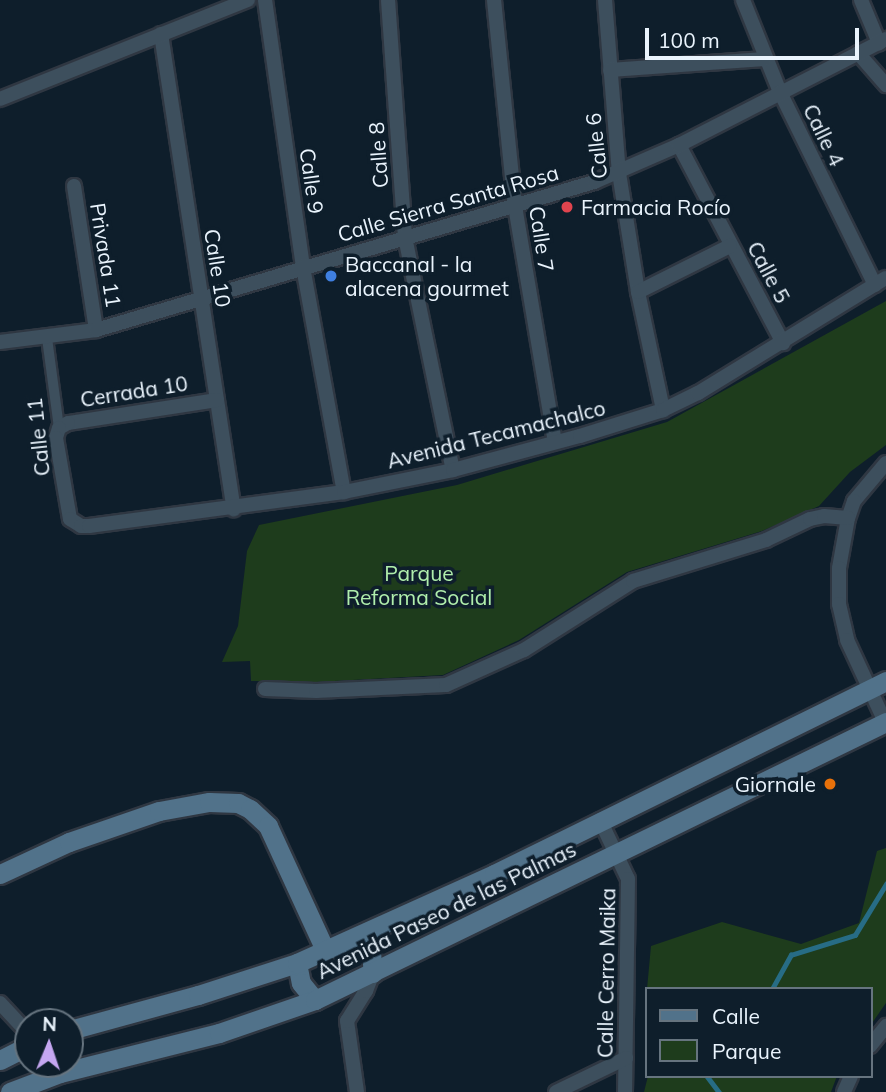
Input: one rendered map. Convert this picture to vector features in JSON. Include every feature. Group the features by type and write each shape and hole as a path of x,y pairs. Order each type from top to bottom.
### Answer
{"main road":[{"name":"Avenida Paseo de las Palmas","path":"84,1026 198,995 298,962 356,938 495,874 886,681"},
{"name":"Avenida Paseo de las Palmas","path":"84,1063 219,1032 315,1000 886,723"},
{"path":"0,874 69,842 148,814 209,802 238,803 250,808 268,826 326,950"},
{"path":"356,938 365,943 371,952 373,973"},
{"path":"298,962 301,983 315,1000"},
{"name":"Avenida Paseo de las Palmas","path":"9,1092 28,1078"}],"street":[{"path":"0,99 248,0"},
{"name":"Calle 9","path":"265,0 303,267 344,492"},
{"name":"Calle 8","path":"388,0 405,237 453,470"},
{"name":"Calle 7","path":"494,0 515,206 555,442"},
{"name":"Calle 6","path":"605,0 618,173 638,292 663,410"},
{"name":"Calle 4","path":"743,0 780,92 880,282"},
{"path":"861,0 882,41"},
{"name":"Calle 10","path":"161,34 234,509"},
{"name":"Calle Sierra Santa Rosa","path":"0,342 96,330 618,173 679,145 882,41"},
{"path":"858,53 886,85"},
{"path":"610,70 765,59"},
{"name":"Calle 5","path":"679,145 783,343"},
{"name":"Privada 11","path":"74,186 96,330"},
{"path":"638,292 730,246"},
{"name":"Avenida Tecamachalco","path":"81,526 234,509 344,492 453,470 663,410 783,343 880,282"},
{"name":"Calle 11","path":"47,338 59,428 56,438 70,519 81,526"},
{"name":"Cerrada 10","path":"59,428 68,423 217,400"},
{"path":"886,463 854,500 839,568 839,604 846,640 868,691 886,723"},
{"path":"265,689 316,691 446,685 524,650 633,581 766,540 810,519 824,516 848,518"},
{"name":"Calle Cerro Maika","path":"600,820 628,879 625,1092"},
{"path":"358,1092 347,1021 366,992 373,973"},
{"path":"0,1003 14,1018"},
{"path":"872,1044 886,1026"},
{"path":"556,1092 626,1058"}],"green space":[{"name":"Parque Reforma Social","path":"886,301 886,445 850,472 819,506 762,531 627,572 519,640 443,675 316,682 251,681 250,661 222,662 238,626 247,551 259,525 457,485 667,422"},
{"path":"886,848 886,1003 872,1023 872,987 647,987 651,946 722,922 801,944 859,923 877,851"},
{"path":"648,1078 836,1078 831,1092 644,1092"}],"waterway":[{"path":"773,987 791,955 855,935 886,884"},
{"path":"708,1078 719,1092"}],"place":[{"name":"Farmacia Rocío","path":"567,207"},
{"name":"Baccanal - la alacena gourmet","path":"331,276"},
{"name":"Giornale","path":"830,784"}]}
